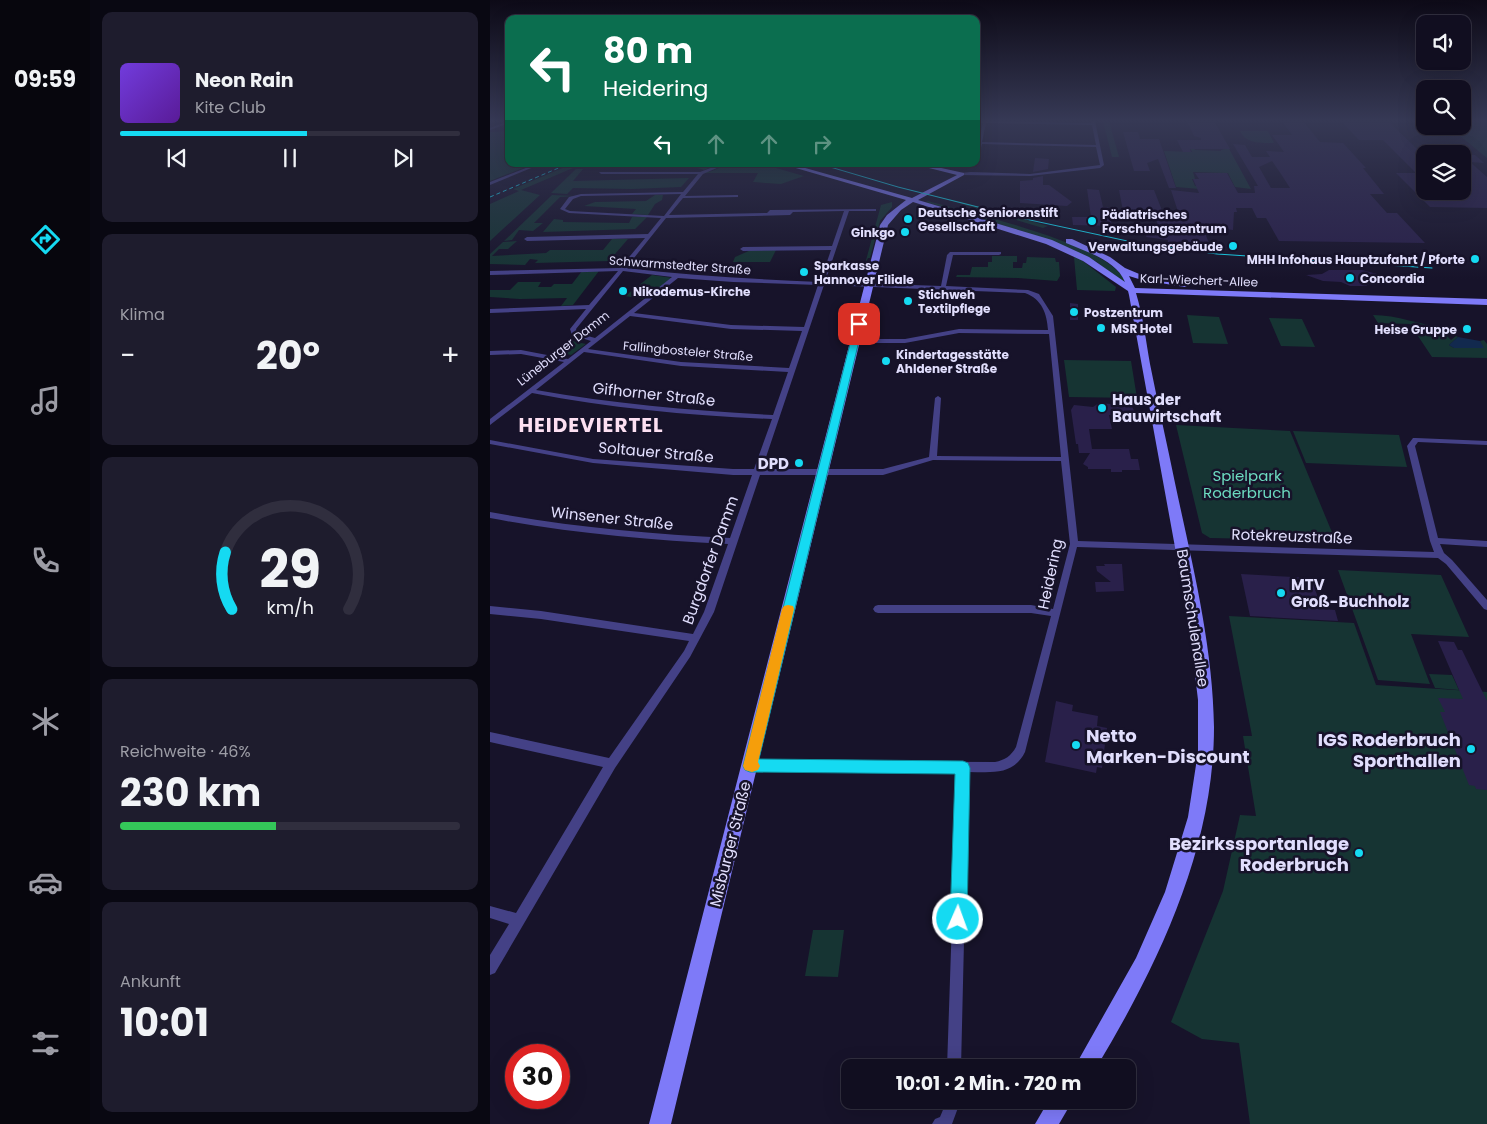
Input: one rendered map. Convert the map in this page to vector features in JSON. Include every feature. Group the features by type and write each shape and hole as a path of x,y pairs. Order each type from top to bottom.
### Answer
{"main road":[{"name":"Karl-Wiechert-Allee","path":"818,173 882,191 918,198 1069,250 1086,258 1113,280 1132,290 1487,295"},
{"name":"Karl-Wiechert-Allee","path":"833,173 1068,241 1107,259 1122,270 1142,278 1175,285 1487,302"},
{"path":"950,173 954,176 953,180"},
{"path":"889,216 962,174"},
{"path":"882,191 894,201 889,216"},
{"name":"Misburger Straße","path":"660,1124 884,225 889,216"},
{"name":"Baumschulenallee","path":"1089,1059 1133,984 1156,937 1179,878 1195,821 1203,776 1206,736 1202,654 1183,547 1132,290 1122,270"},
{"path":"1132,290 1137,285 1175,285"},
{"path":"1046,1124 1056,1109"}],"street":[{"path":"490,184 516,173"},
{"path":"596,340 574,334 574,329 701,173"},
{"path":"1008,173 1030,175 1044,173"},
{"path":"736,196 582,195 571,198 562,209 569,212 664,217 790,214 791,210 874,210"},
{"name":"Burgdorfer Damm","path":"490,968 611,764 696,638 709,612 847,210"},
{"path":"528,239 648,236"},
{"path":"743,249 833,248"},
{"path":"943,288 952,253 998,253"},
{"name":"Schwarmstedter Straße","path":"490,273 621,269 677,276 869,285"},
{"name":"Lüneburger Damm","path":"490,423 677,276"},
{"name":"Heidering","path":"750,766 963,768 1004,766 1012,762 1021,748 1074,544 1050,316 1040,298 1035,293 1026,291 869,285"},
{"path":"490,311 592,306"},
{"path":"630,314 730,327 805,329"},
{"path":"855,341 905,341 959,331 1052,332"},
{"name":"Fallingbosteler Straße","path":"584,350 681,364 791,370"},
{"path":"490,353 521,352 569,361"},
{"name":"Gifhorner Straße","path":"531,390 578,400 679,412 775,417"},
{"path":"933,458 938,398"},
{"path":"1487,443 1416,440 1411,446 1434,541 1440,555 1449,562 1487,606"},
{"name":"Soltauer Straße","path":"490,442 593,461 691,470 756,473 892,471 933,458 1064,459"},
{"name":"Winsener Straße","path":"490,515 576,529 648,537 732,541"},
{"path":"1434,541 1487,544"},
{"name":"Rotekreuzstraße","path":"1074,544 1440,555"},
{"path":"878,609 1031,610 1056,613"},
{"path":"490,610 541,615 696,638"},
{"path":"490,737 611,764"},
{"path":"954,1059 963,768"},
{"path":"490,912 519,920"},
{"path":"940,1124 945,1122 949,1109"}],"green space":[{"path":"490,173 509,173 490,181"},
{"path":"550,173 560,173 521,190 540,195 490,241 490,204 519,191 513,189"},
{"path":"571,173 579,173 573,181 689,178 681,187 632,189 573,188 567,194 551,193"},
{"path":"758,173 795,173 804,176 781,184 753,182"},
{"path":"1171,173 1193,173 1195,179 1192,179 1195,186 1199,186 1200,189 1176,187"},
{"path":"1228,173 1243,173 1251,189 1235,187"},
{"path":"552,195 575,196 560,197 534,223 543,223 533,231 519,230 512,240 504,241"},
{"path":"655,195 663,195 662,200 655,204 648,215 632,214 636,209 584,206 595,202 646,201"},
{"path":"935,196 962,202 1048,226 1043,228"},
{"path":"892,202 892,207 880,221 870,258 868,258 865,264 881,205"},
{"path":"926,202 1004,222 1068,243 1095,255 1115,268 1125,282 1122,283 1097,262 1073,250 1028,233"},
{"path":"632,217 647,217 635,229 543,232 554,219 563,220 563,222 629,223"},
{"path":"612,239 628,239 609,261 535,263 538,260 530,259 525,265 490,264 490,254 503,242 517,241 508,249 499,249 492,256 546,253 550,250 603,250"},
{"path":"751,250 776,250 770,262 733,262 735,257"},
{"path":"992,256 1017,256 1017,262 1013,262 1013,268 1022,268 1023,263 1026,263 1027,257 1055,258 1056,262 1059,262 1060,276 1057,281 956,277 957,275 970,275 972,267 988,267 988,262 992,262"},
{"path":"1074,257 1079,258 1116,287 1115,291 1077,290"},
{"path":"582,271 599,271 573,305 561,306 567,298 520,299 490,297 490,290 510,290 518,282 541,282 538,287 551,287 554,284 572,284"},
{"path":"652,275 673,278 643,299 625,296"},
{"path":"1187,315 1219,317 1228,344 1193,343"},
{"path":"1373,315 1445,328 1446,330 1442,331 1451,340 1456,336 1458,337 1449,345 1454,348 1483,348 1480,341 1484,340 1487,344 1487,358 1432,357 1410,324 1378,323"},
{"path":"1269,318 1302,319 1315,347 1281,346"},
{"path":"568,340 586,344 571,355 553,351"},
{"path":"1064,360 1131,361 1137,398 1069,397"},
{"name":"Spielpark Roderbruch","path":"1176,425 1290,431 1336,542 1210,538 1202,533"},
{"path":"1293,431 1399,435 1407,467 1306,463"},
{"path":"1338,570 1441,575 1469,637 1411,634 1430,684 1378,680"},
{"name":"Bezirkssportanlage Roderbruch","path":"1229,616 1354,623 1376,685 1487,692 1487,1124 1250,1124 1239,1043 1202,1039 1171,1022 1223,891 1240,815 1256,816 1243,736 1252,736"},
{"path":"1429,674 1452,675 1459,690 1435,688"},
{"path":"813,930 844,930 838,977 805,976"}],"water":[{"path":"1458,337 1480,341 1484,348 1454,348 1449,345"}],"building":[{"path":"1163,173 1171,173 1176,188 1169,188"},
{"path":"1195,173 1227,173 1238,193 1255,193 1254,186 1258,186 1251,173 1263,173 1271,188 1290,188 1280,173 1367,173 1384,194 1370,194 1387,213 1397,213 1425,243 1279,241 1266,218 1257,218 1252,208 1236,208 1237,212 1234,212 1233,230 1202,226 1209,243 1168,242 1168,240 1146,237 1149,226 1158,226 1154,212 1123,211 1119,190 1154,190 1165,218 1180,218 1171,190 1199,193 1193,179 1199,179"},
{"path":"1396,173 1416,173 1416,193"},
{"path":"1471,173 1483,173 1487,177 1487,208 1430,207 1423,200 1471,200"},
{"path":"1043,176 1043,185 1049,185 1072,202 1067,206 1020,203 1020,181 1033,180 1033,178"},
{"path":"1087,189 1099,190 1103,207 1108,207 1112,226 1073,225 1072,217 1091,217"},
{"name":"Concordia","path":"1329,270 1362,270 1381,275 1391,281 1390,283 1374,281 1366,286 1350,286 1341,282 1323,281 1306,275 1322,274"},
{"path":"1070,303 1078,304 1078,320 1070,320"},
{"path":"1124,400 1130,402 1136,415 1109,415 1112,429 1089,429 1092,449 1129,449 1131,459 1138,459 1140,470 1111,472 1111,469 1088,469 1083,464 1090,453 1079,453 1071,410 1074,405 1093,407 1099,403 1111,404"},
{"path":"1104,564 1122,564 1124,591 1096,592 1095,582 1111,582 1097,571 1096,566 1105,566"},
{"name":"MTV Groß-Buchholz","path":"1241,574 1312,578 1321,609 1335,610 1338,621 1250,616"},
{"name":"IGS Roderbruch Sporthallen","path":"1438,641 1454,642 1458,650 1462,650 1487,701 1487,790 1476,789 1475,786 1469,785 1440,712 1445,712 1438,698 1463,699"},
{"name":"Netto Marken-Discount","path":"1056,701 1073,705 1072,711 1098,716 1097,726 1107,728 1102,768 1097,767 1096,773 1045,762"}],"tram line":[{"path":"852,173 1030,220 1132,242 1217,254 1432,268"}],"railway":[{"path":"490,197 546,173"}],"slow traffic":[{"path":"752,766 750,766 788,609"}],"place":[{"name":"Deutsche Seniorenstift Gesellschaft","path":"908,219"},
{"name":"Pädiatrisches Forschungszentrum","path":"1092,221"},
{"name":"Ginkgo","path":"905,232"},
{"name":"Verwaltungsgebäude","path":"1233,246"},
{"name":"MHH Infohaus Hauptzufahrt / Pforte","path":"1475,259"},
{"name":"Sparkasse Hannover Filiale","path":"804,272"},
{"name":"Concordia","path":"1350,278"},
{"name":"Nikodemus-Kirche","path":"623,291"},
{"name":"Stichweh Textilpflege","path":"908,301"},
{"name":"Postzentrum","path":"1074,312"},
{"name":"MSR Hotel","path":"1101,328"},
{"name":"Heise Gruppe","path":"1467,329"},
{"name":"Kindertagesstätte Ahldener Straße","path":"886,361"},
{"name":"Haus der Bauwirtschaft","path":"1102,408"},
{"name":"DPD","path":"799,463"},
{"name":"MTV Groß-Buchholz","path":"1281,593"},
{"name":"Netto Marken-Discount","path":"1076,745"},
{"name":"IGS Roderbruch Sporthallen","path":"1471,749"},
{"name":"Bezirkssportanlage Roderbruch","path":"1359,853"}],"district":[{"name":"HEIDEVIERTEL","path":"591,425"}],"route":[{"path":"859,324 750,766 963,768 958,919"}]}
